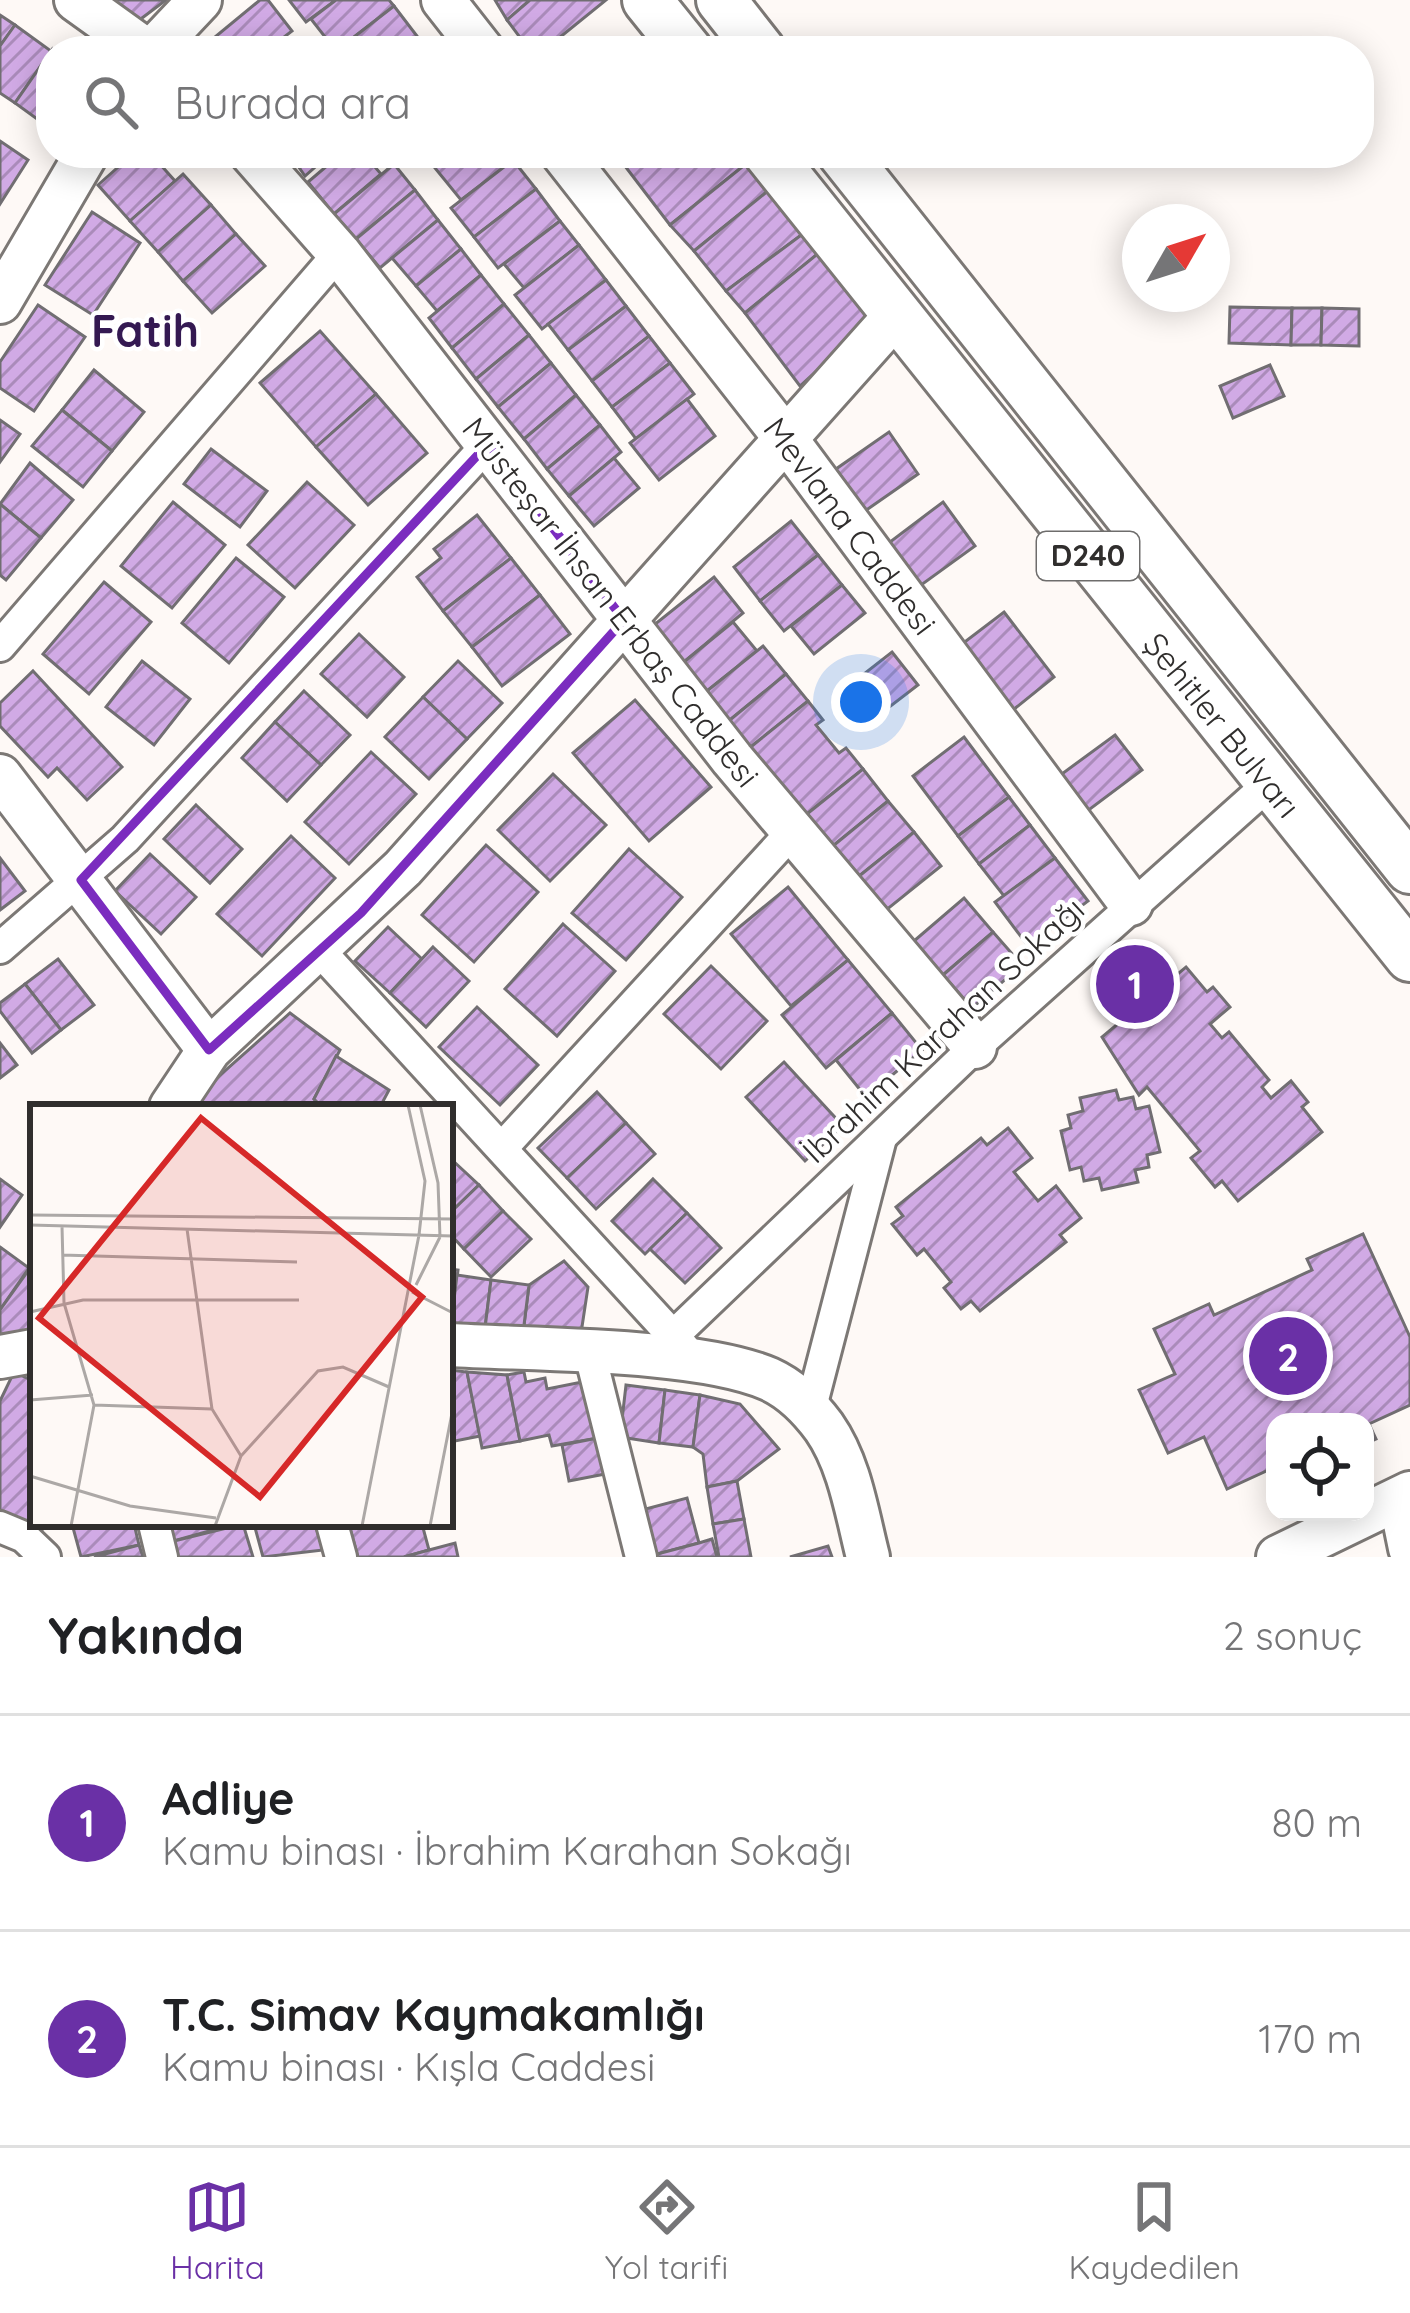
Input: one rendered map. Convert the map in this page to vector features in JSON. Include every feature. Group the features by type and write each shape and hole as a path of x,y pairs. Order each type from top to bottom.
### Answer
{"main road":[{"path":"647,0 676,36"},
{"path":"721,0 749,36"},
{"name":"Şehitler Bulvarı","path":"780,168 1410,957"},
{"name":"Şehitler Bulvarı","path":"854,168 1410,868"}],"street":[{"path":"76,0 128,36"},
{"path":"164,36 200,0"},
{"path":"443,0 471,36"},
{"path":"0,302 78,168"},
{"name":"Müsteşar İhsan Erbaş Caddesi","path":"264,168 339,253 793,831 975,1047"},
{"name":"Mevlana Caddesi","path":"574,168 786,439 1131,904"},
{"path":"0,646 339,253"},
{"path":"173,1104 209,1050 404,868 896,315"},
{"path":"0,948 81,880 168,794 488,444"},
{"path":"0,776 209,1050"},
{"name":"İbrahim Karahan Sokağı","path":"685,1349 880,1138 1131,904 1269,784"},
{"path":"502,1148 793,831"},
{"path":"320,950 685,1349"},
{"path":"810,1411 880,1138"},
{"path":"453,1345 590,1354 685,1349 768,1379 810,1411 843,1465 868,1557"},
{"path":"0,1357 30,1352"},
{"path":"590,1354 641,1557"},
{"path":"1278,1557 1407,1497 1410,1548"},
{"path":"0,1527 24,1537 45,1557"},
{"path":"155,1527 162,1557"},
{"path":"333,1527 341,1557"}],"highlighted area":[{"path":"488,444 624,620 361,913 209,1050 81,880"}],"building":[{"path":"110,0 166,0 138,21"},
{"path":"260,0 268,0 292,31 286,36 216,36"},
{"path":"289,0 336,0 306,22"},
{"path":"336,0 389,0 394,6 355,36 324,36 311,19"},
{"path":"495,0 530,0 507,20"},
{"path":"530,0 606,0 562,36 519,36 507,20"},
{"path":"394,6 417,36 355,36"},
{"path":"0,15 15,25 0,46"},
{"path":"15,25 36,40 36,73 15,103 0,93 0,46"},
{"path":"36,73 36,118 15,103"},
{"path":"0,141 28,160 0,204"},
{"path":"117,168 163,168 175,181 130,221 98,185"},
{"path":"324,168 376,168 381,174 334,214 308,182"},
{"path":"389,168 397,168 415,190 356,239 334,214"},
{"path":"435,168 503,168 461,200"},
{"path":"503,168 519,168 536,189 474,237 451,208"},
{"path":"626,168 741,168 670,225"},
{"path":"741,168 751,168 769,190 694,251 670,225"},
{"path":"183,174 211,205 158,252 130,221"},
{"path":"536,189 560,221 498,268 474,237"},
{"path":"415,190 438,220 380,268 356,239"},
{"path":"769,190 804,233 726,291 694,251"},
{"path":"211,205 236,234 183,281 158,252"},
{"path":"92,212 140,243 93,315 45,285"},
{"path":"438,220 461,249 416,286 392,258"},
{"path":"560,221 579,245 524,288 504,264"},
{"path":"804,233 820,252 745,313 726,291"},
{"path":"236,234 265,266 212,313 183,281"},
{"path":"579,245 606,280 542,329 515,295"},
{"path":"461,249 481,275 437,311 416,286"},
{"path":"820,252 872,320 800,386 745,313"},
{"path":"481,275 504,304 452,348 429,318"},
{"path":"606,280 626,306 568,350 548,324"},
{"path":"504,304 529,335 476,379 452,348"},
{"path":"38,305 85,337 34,411 0,388 0,362"},
{"path":"626,306 649,336 592,381 568,350"},
{"path":"1230,307 1292,308 1291,345 1229,343"},
{"path":"1292,308 1322,308 1321,345 1291,345"},
{"path":"1322,308 1359,309 1359,346 1321,345"},
{"path":"320,331 376,394 316,447 260,383"},
{"path":"529,335 551,363 498,407 476,379"},
{"path":"649,336 670,363 612,407 592,381"},
{"path":"551,363 576,395 524,439 498,407"},
{"path":"670,363 694,394 636,439 612,407"},
{"path":"1270,365 1284,396 1233,418 1220,386"},
{"path":"94,370 144,412 112,451 62,410"},
{"path":"376,394 427,453 368,505 316,447"},
{"path":"576,395 600,425 547,469 524,439"},
{"path":"687,399 715,436 659,480 630,443"},
{"path":"62,410 112,451 83,487 32,446"},
{"path":"0,420 20,434 0,462"},
{"path":"600,425 621,452 569,496 547,469"},
{"path":"889,432 918,474 865,511 836,469"},
{"path":"211,449 267,491 240,527 184,484"},
{"path":"614,458 639,488 594,526 569,496"},
{"path":"30,463 73,500 41,538 0,504"},
{"path":"307,482 354,525 295,588 248,545"},
{"path":"173,502 225,545 172,608 121,566"},
{"path":"943,502 975,546 917,588 886,545"},
{"path":"0,504 41,538 6,580 0,575"},
{"path":"477,515 511,558 443,611 417,577 441,558 434,549"},
{"path":"791,521 818,555 760,601 734,567"},
{"path":"818,555 842,585 784,631 760,601"},
{"path":"236,558 284,597 229,663 182,623"},
{"path":"511,558 540,595 472,647 443,611"},
{"path":"714,577 743,613 679,666 649,629"},
{"path":"104,582 151,622 89,694 43,654"},
{"path":"842,585 865,613 814,654 791,626"},
{"path":"540,595 570,634 502,686 472,647"},
{"path":"1004,612 1054,677 1013,710 962,644"},
{"path":"733,622 757,651 702,695 679,666"},
{"path":"359,634 404,677 367,717 321,674"},
{"path":"763,646 786,674 725,724 702,695"},
{"path":"892,652 918,685 862,728 837,695"},
{"path":"142,661 190,699 154,745 106,707"},
{"path":"458,661 502,703 467,739 423,697"},
{"path":"33,671 122,767 87,800 57,768 48,777 0,726 0,703"},
{"path":"786,674 808,701 747,750 725,724"},
{"path":"304,691 350,735 321,765 275,722"},
{"path":"423,697 467,739 429,779 385,737"},
{"path":"635,700 711,787 649,841 573,753"},
{"path":"808,701 823,720 816,725 839,753 846,748 863,769 802,818 747,750"},
{"path":"275,722 321,765 287,801 242,758"},
{"path":"1115,735 1142,770 1082,815 1055,779"},
{"path":"964,737 1009,797 958,836 913,776"},
{"path":"371,752 416,794 349,864 305,822"},
{"path":"863,769 888,801 828,850 802,818"},
{"path":"553,774 606,825 550,881 498,830"},
{"path":"1009,797 1030,825 979,864 958,836"},
{"path":"888,801 914,832 853,881 828,850"},
{"path":"196,805 242,849 210,883 164,839"},
{"path":"1030,825 1055,858 1004,896 979,864"},
{"path":"914,832 941,866 880,915 853,881"},
{"path":"291,836 335,878 262,956 217,914"},
{"path":"486,845 538,892 474,962 422,915"},
{"path":"629,849 682,897 626,960 572,913"},
{"path":"150,854 196,897 161,934 115,891"},
{"path":"0,858 25,891 0,910"},
{"path":"1055,858 1088,901 1028,946 995,902"},
{"path":"788,887 848,960 791,1006 731,934"},
{"path":"964,898 993,932 943,975 914,941"},
{"path":"563,924 615,971 557,1036 505,989"},
{"path":"388,927 422,959 390,993 355,961"},
{"path":"993,932 1022,965 972,1008 943,975"},
{"path":"433,947 469,981 426,1027 390,993"},
{"path":"58,959 94,1005 61,1030 25,984"},
{"path":"848,960 892,1013 826,1068 782,1015"},
{"path":"711,966 767,1021 721,1069 664,1014"},
{"path":"1186,967 1207,992 1213,987 1230,1007 1210,1024 1222,1038 1229,1032 1269,1080 1262,1087 1271,1098 1291,1081 1308,1102 1302,1107 1322,1132 1238,1201 1222,1181 1215,1187 1191,1158 1200,1151 1147,1087 1139,1095 1102,1037"},
{"path":"25,984 61,1030 32,1053 0,1011 0,1003"},
{"path":"477,1007 538,1065 500,1105 439,1047"},
{"path":"290,1013 340,1050 314,1099 319,1104 200,1104 209,1085"},
{"path":"892,1013 922,1050 866,1097 836,1060"},
{"path":"0,1043 17,1065 0,1078"},
{"path":"336,1056 389,1090 382,1104 319,1104 314,1099"},
{"path":"784,1062 843,1126 805,1161 746,1097"},
{"path":"1116,1090 1119,1100 1133,1097 1136,1109 1149,1106 1160,1152 1147,1155 1149,1167 1135,1170 1138,1182 1102,1190 1099,1178 1084,1181 1081,1167 1070,1170 1061,1131 1071,1128 1068,1115 1083,1111 1080,1098"},
{"path":"597,1092 626,1123 567,1178 538,1148"},
{"path":"626,1123 655,1154 596,1209 567,1178"},
{"path":"1008,1128 1032,1158 1014,1172 1038,1201 1056,1186 1081,1218 1060,1235 1066,1242 980,1311 971,1301 961,1309 944,1288 951,1282 924,1249 917,1255 892,1224 903,1216 896,1207 981,1138 987,1145"},
{"path":"453,1161 479,1185 453,1210"},
{"path":"0,1179 22,1195 0,1227"},
{"path":"653,1179 687,1213 645,1254 612,1221"},
{"path":"479,1185 503,1211 464,1249 453,1237 453,1210"},
{"path":"503,1211 531,1239 491,1277 464,1249"},
{"path":"687,1213 721,1248 685,1283 650,1249"},
{"path":"1363,1234 1410,1337 1410,1405 1374,1422 1374,1413 1266,1413 1266,1471 1227,1489 1204,1437 1168,1453 1139,1390 1175,1374 1154,1329 1209,1304 1214,1315 1312,1270 1307,1259"},
{"path":"0,1247 29,1268 0,1310"},
{"path":"564,1261 588,1287 580,1340 523,1333 529,1285"},
{"path":"30,1268 30,1339 0,1341 0,1310"},
{"path":"453,1269 458,1270 453,1309"},
{"path":"457,1275 491,1280 485,1328 453,1324"},
{"path":"491,1280 529,1285 523,1333 485,1328"},
{"path":"453,1370 467,1372 480,1436 453,1441"},
{"path":"14,1372 30,1380 30,1524 0,1510 0,1401"},
{"path":"467,1372 507,1375 520,1441 482,1448"},
{"path":"524,1372 526,1382 545,1378 547,1389 587,1381 598,1438 552,1446 549,1435 520,1441 507,1375"},
{"path":"626,1385 665,1390 659,1443 620,1437"},
{"path":"665,1390 700,1395 693,1447 659,1443"},
{"path":"700,1395 740,1404 779,1449 737,1481 707,1487 703,1454 693,1447"},
{"path":"598,1438 605,1474 569,1481 562,1445"},
{"path":"737,1481 744,1519 713,1524 707,1487"},
{"path":"687,1498 699,1543 646,1557 634,1512"},
{"path":"744,1519 751,1557 719,1557 713,1524"},
{"path":"73,1527 135,1527 139,1545 81,1557"},
{"path":"166,1527 223,1527 170,1542"},
{"path":"244,1527 253,1557 174,1557 170,1542"},
{"path":"255,1527 316,1527 323,1550 263,1557"},
{"path":"350,1527 423,1527 429,1550 404,1557 358,1557"},
{"path":"712,1539 717,1557 646,1557 699,1543"},
{"path":"455,1543 458,1557 404,1557 429,1550"},
{"path":"139,1545 143,1557 94,1557"},
{"path":"828,1546 832,1557 790,1557"}],"place":[{"name":"Adliye","path":"1135,984"},
{"name":"T.C. Simav Kaymakamlığı","path":"1288,1356"}],"district":[{"name":"Fatih","path":"145,331"}]}
